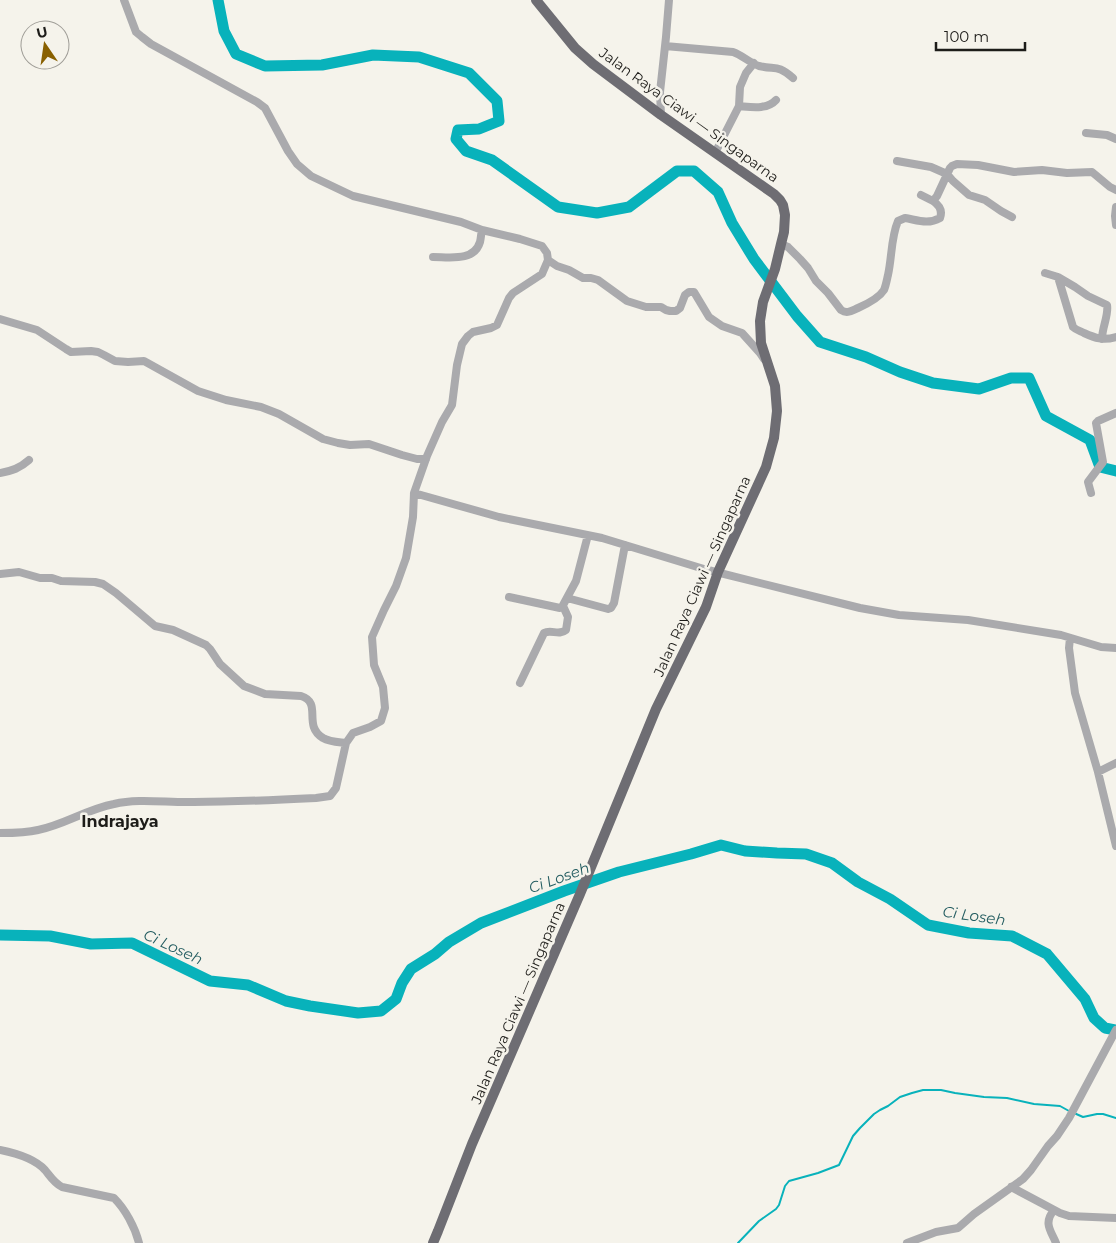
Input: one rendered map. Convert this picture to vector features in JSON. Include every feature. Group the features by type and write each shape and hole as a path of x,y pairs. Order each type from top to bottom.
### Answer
{"main road":[{"name":"Jalan Raya Ciawi — Singaparna","path":"432,1243 656,709 706,607 718,572 766,467 774,438 777,411 775,386 762,343 760,321 763,302 775,269 784,232 785,215 783,205 780,200 759,183 593,64 575,48 536,0"}],"street":[{"path":"1,835 39,830 115,803 210,802 330,796 336,788 346,743 353,733 381,721 385,708 383,687 374,665 372,637 396,586 406,558 413,517 414,493 426,459 442,422 452,405 457,365 462,344 473,332 497,325 509,298 513,293 542,274 548,260 547,253 542,246 482,230 461,222 353,196 311,176 297,164 288,151 265,108 142,38 136,32 124,0"},
{"path":"662,114 660,92 668,0"},
{"path":"665,46 733,52 754,64 778,68 793,78"},
{"path":"715,153 739,106 740,87 746,73 754,64"},
{"path":"739,106 759,107 776,100"},
{"path":"1086,133 1107,135 1116,139"},
{"path":"897,161 931,167 947,174 969,194 985,200 1012,217"},
{"path":"933,201 952,166 957,164 978,165 1014,172 1042,170 1067,173 1092,172 1116,190"},
{"path":"781,244 797,255 840,310 848,312 874,299 884,290 898,221 905,218 928,222 940,218 938,205 921,195"},
{"path":"1116,207 1116,225"},
{"path":"433,257 458,258 469,256 480,243 482,230"},
{"path":"548,260 583,278 598,280 627,301 646,307 661,307 670,311 676,311 680,308 685,295 689,292 694,292 709,317 722,326 742,333 760,353 770,368"},
{"path":"1045,273 1058,277 1088,296 1107,305 1108,309 1102,339"},
{"path":"1058,277 1073,327 1094,338 1110,339 1116,337"},
{"path":"0,319 38,330 71,352 91,351 104,354 115,362 144,361 198,391 226,400 261,407 279,414 323,439 350,445 369,444 417,459 426,459"},
{"path":"1091,493 1088,482 1103,461 1096,422 1116,412"},
{"path":"0,473 23,466 29,460"},
{"path":"414,493 499,517 588,535 718,572 860,608 899,615 968,620 1070,638 1101,647 1116,648"},
{"path":"509,597 560,608 563,606 576,581 588,535"},
{"path":"568,598 608,609 611,608 614,603 625,545"},
{"path":"0,574 19,572 61,581 103,584 155,626 173,630 206,645 220,664 244,686 265,694 301,696 306,698 311,704 312,725 318,734 328,740 346,743"},
{"path":"520,683 544,633 549,631 560,633 566,630 568,617 563,606"},
{"path":"1070,638 1068,648 1075,693 1098,772 1116,846"},
{"path":"1098,772 1116,763"},
{"path":"907,1243 936,1232 958,1228 974,1214 1020,1182 1069,1118 1114,1033"},
{"path":"0,1150 23,1156 38,1163 56,1184 62,1187 114,1198 128,1217 139,1243"},
{"path":"1012,1187 1069,1216 1116,1218"},
{"path":"1054,1210 1050,1215 1049,1229 1056,1243"}],"waterway":[{"path":"218,0 224,31 236,54 265,66 322,65 373,55 419,57 469,73 497,101 499,121 479,129 458,130 456,139 466,151 492,160 558,207 597,213 629,207 677,171 694,171 718,192 732,223 754,259 797,316 820,342 866,357 900,372 933,383 979,389 1011,378 1029,378 1046,416 1090,440 1100,467 1116,471"},
{"name":"Ci Loseh","path":"0,935 50,936 91,944 132,943 210,981 248,985 286,1001 310,1006 358,1013 381,1011 396,999 402,983 411,969 435,954 449,942 481,923 619,872 721,845 745,851 806,854 832,863 858,882 890,899 928,925 969,933 1012,936 1047,954 1085,999 1094,1018 1105,1028 1116,1030"},
{"path":"738,1243 759,1221 776,1209 785,1186 789,1181 839,1165 853,1136 860,1128 874,1114 900,1097 923,1090 941,1090 1060,1106 1069,1111"},
{"path":"1074,1113 1083,1117 1103,1114 1116,1118"}],"district":[{"name":"Indrajaya","path":"120,821"}]}
